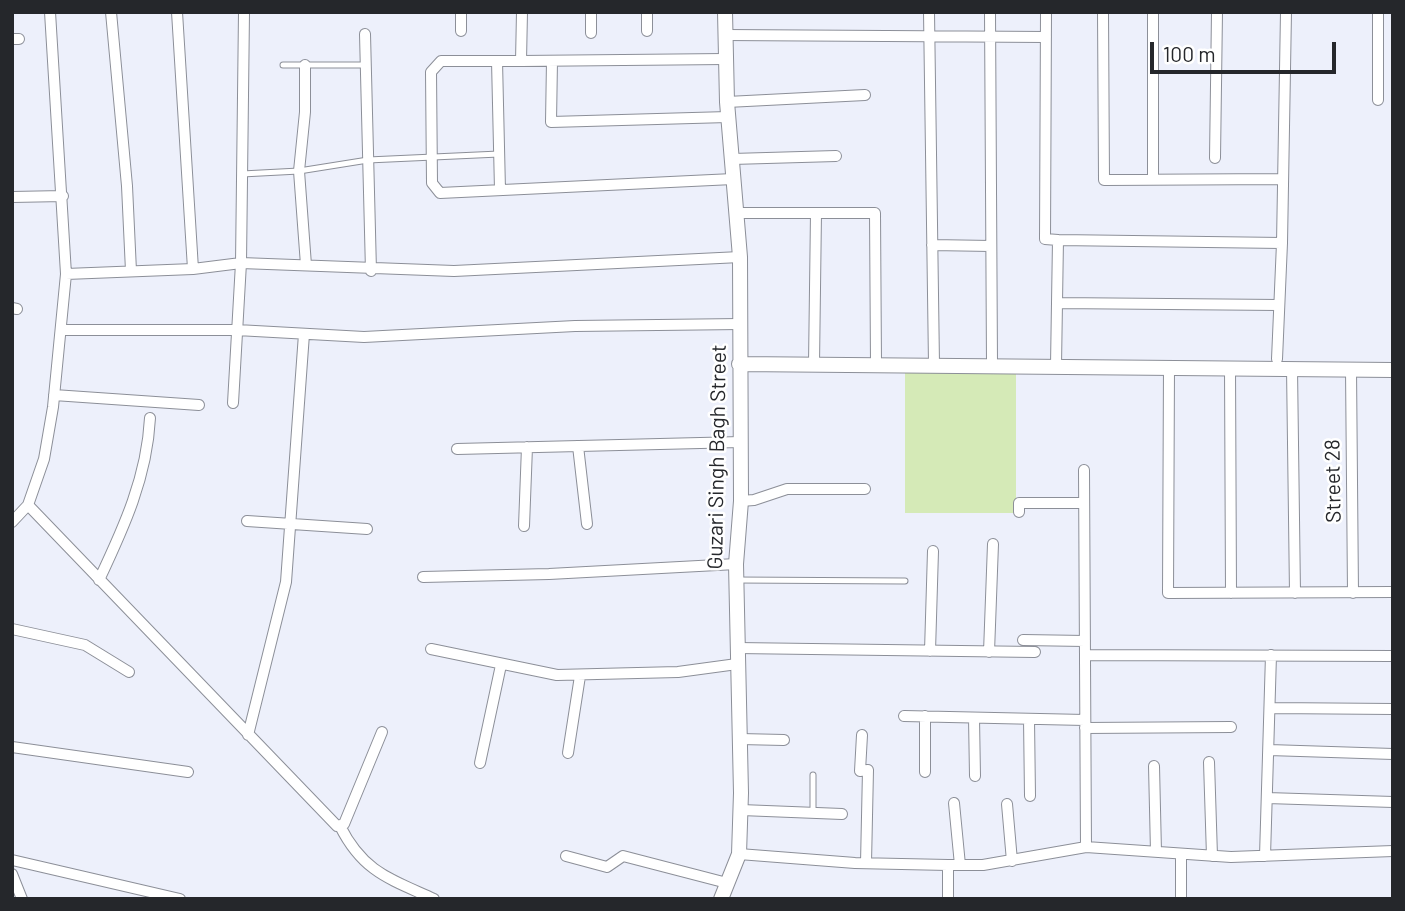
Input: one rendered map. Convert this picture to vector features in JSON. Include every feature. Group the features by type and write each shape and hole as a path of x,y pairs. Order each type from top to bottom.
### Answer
{"street":[{"path":"12,523 28,505 44,459 62,330 66,274 50,12"},
{"path":"111,12 127,186 131,271"},
{"path":"177,12 193,269"},
{"path":"233,403 241,263 244,12"},
{"path":"461,12 461,31"},
{"path":"521,61 522,12"},
{"path":"591,12 591,33"},
{"path":"646,31 647,12"},
{"name":"Guzari Singh Bagh Street","path":"722,899 739,853 741,810 736,580 741,501 740,257 727,102 725,12"},
{"path":"929,12 934,364"},
{"path":"990,12 992,364"},
{"path":"1046,12 1045,239 1282,243"},
{"path":"1103,12 1103,178 1106,181 1283,179"},
{"path":"1153,12 1153,179"},
{"path":"1215,158 1217,12"},
{"path":"1276,359 1282,243 1286,12"},
{"path":"1378,12 1378,100"},
{"path":"365,34 371,271"},
{"path":"725,35 1046,37"},
{"path":"725,59 441,61 431,72 432,183 440,193 733,179"},
{"path":"497,61 499,190"},
{"path":"552,61 551,122 728,117"},
{"path":"305,65 305,111 299,171 306,265"},
{"path":"727,102 865,95"},
{"path":"732,159 836,156"},
{"path":"12,197 63,196"},
{"path":"736,213 875,214 876,364"},
{"path":"814,364 816,213"},
{"path":"1056,365 1058,240"},
{"path":"932,245 991,246"},
{"path":"66,274 193,269 241,263 371,271 536,269 740,257"},
{"path":"1057,303 1278,305"},
{"path":"62,330 237,330 364,337 575,326 740,324"},
{"path":"248,736 286,582 304,334"},
{"path":"739,364 992,364 1393,370"},
{"path":"1169,366 1168,593 1393,593"},
{"path":"1230,367 1231,593"},
{"path":"1292,368 1295,593"},
{"name":"Street 28","path":"1351,369 1353,593"},
{"path":"54,395 199,405"},
{"path":"99,580 143,476 149,449 150,418"},
{"path":"457,449 741,442"},
{"path":"578,446 587,524"},
{"path":"524,526 527,447"},
{"path":"1084,470 1086,848"},
{"path":"741,501 754,500 787,489 866,489"},
{"path":"1019,512 1019,503 1084,503"},
{"path":"28,505 337,826 344,824 382,732"},
{"path":"247,521 367,530"},
{"path":"989,652 993,544"},
{"path":"930,651 933,551"},
{"path":"423,577 549,574 736,564"},
{"path":"12,629 85,645 129,672"},
{"path":"1023,639 1085,641"},
{"path":"737,648 1035,652"},
{"path":"430,649 501,665 580,676 678,672 737,664"},
{"path":"1085,655 1393,656"},
{"path":"1265,856 1271,655"},
{"path":"480,763 501,665"},
{"path":"568,753 580,676"},
{"path":"1271,708 1393,709"},
{"path":"904,716 1231,727"},
{"path":"925,716 925,772"},
{"path":"974,718 975,776"},
{"path":"1029,719 1030,796"},
{"path":"862,735 860,771 868,770 866,863"},
{"path":"740,739 783,740"},
{"path":"12,747 188,772"},
{"path":"1269,750 1393,754"},
{"path":"1209,762 1212,856"},
{"path":"1154,766 1156,852"},
{"path":"1267,798 1393,802"},
{"path":"948,899 954,865 954,803"},
{"path":"1007,804 1012,861"},
{"path":"741,810 842,814"},
{"path":"340,825 351,848 366,865 383,876 434,899"},
{"path":"739,853 866,863 954,865 1012,861 1086,848 1181,856 1393,851"},
{"path":"566,856 607,867 623,856 727,883"},
{"path":"1181,856 1181,899"},
{"path":"12,860 180,899"},
{"path":"12,874 22,899"}],"lane":[{"path":"283,65 365,65"},
{"path":"242,174 299,171 368,160 499,154"},
{"path":"736,580 905,582"},
{"path":"813,775 813,813"}],"green space":[{"path":"1016,364 1016,513 905,513 905,365"}]}
